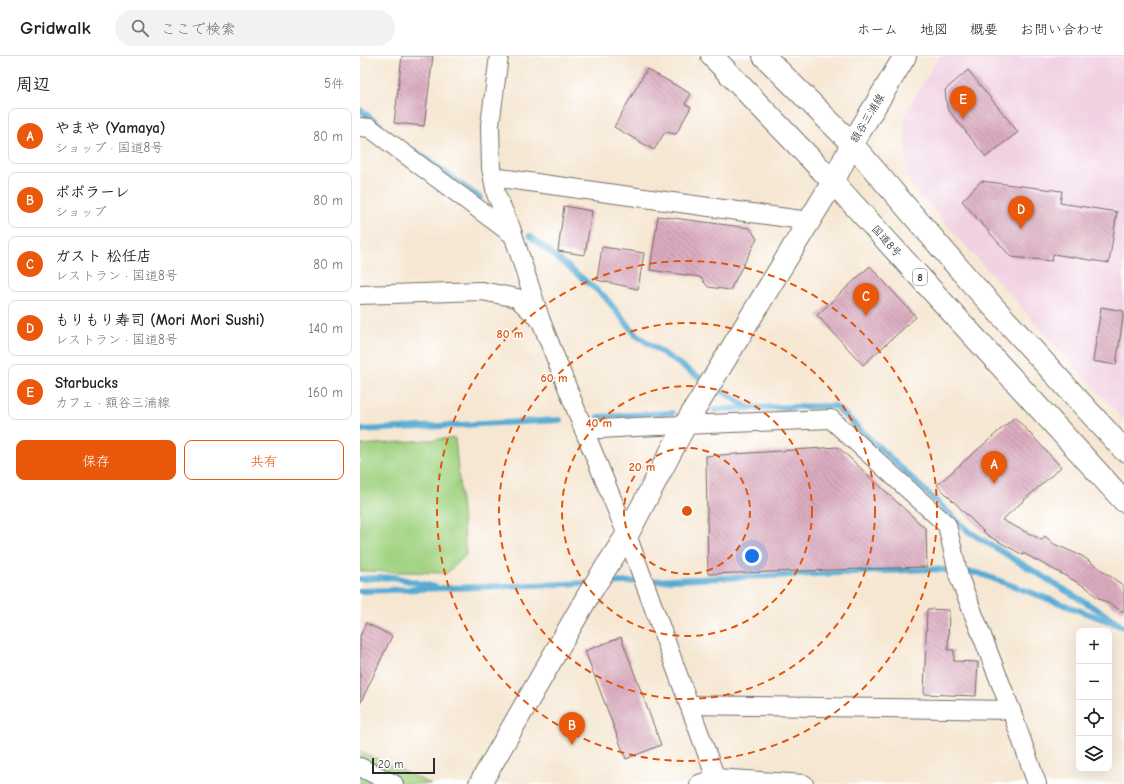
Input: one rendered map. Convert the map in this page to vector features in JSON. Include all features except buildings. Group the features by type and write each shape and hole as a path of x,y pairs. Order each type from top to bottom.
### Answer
{"main road":[{"name":"国道8号","path":"712,56 833,182 1124,501"},
{"path":"764,56 852,144 968,279 1124,450"},
{"name":"額谷三浦線","path":"480,784 589,594 627,535 685,425 833,182 852,144 905,56"}],"street":[{"path":"499,56 490,125 491,168 496,194 514,236 541,321 627,535 689,705 711,782 804,784"},
{"path":"360,127 370,128 514,236"},
{"path":"493,177 809,221"},
{"path":"360,295 482,291 517,298 541,321"},
{"path":"584,430 831,419 947,525 959,578 1011,710 1037,784"},
{"path":"689,705 1011,710"},
{"path":"360,767 394,784"}],"shaded area":[{"path":"939,56 1124,56 1124,420 908,182 904,116"}],"green space":[{"path":"455,438 466,555 447,573 360,571 360,445"},
{"path":"360,751 431,784 360,784"}],"waterway":[{"path":"360,110 380,125"},
{"path":"415,151 480,198"},
{"path":"530,236 604,296 636,335 691,372 749,408 835,406 968,531 1119,623"},
{"path":"715,410 749,408"},
{"path":"599,417 672,413"},
{"path":"360,430 560,420"},
{"path":"602,583 933,569 978,573 1124,627"},
{"path":"360,579 393,577 435,587"},
{"path":"360,591 591,583"}],"place":[{"name":"Starbucks","path":"963,119"},
{"name":"もりもり寿司 (Mori Mori Sushi)","path":"1021,229"},
{"name":"ガスト 松任店","path":"866,316"},
{"name":"やまや (Yamaya)","path":"994,484"},
{"name":"ポポラーレ","path":"572,745"}]}
